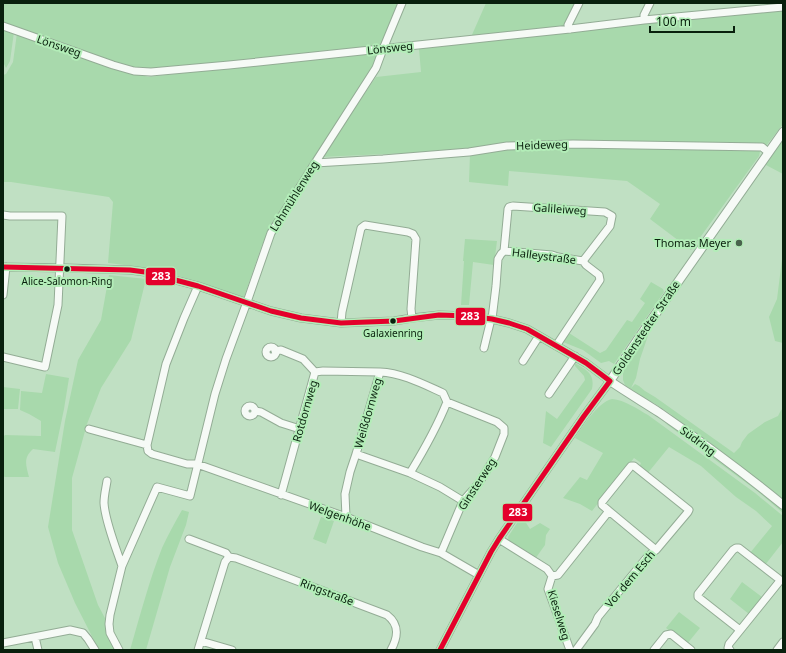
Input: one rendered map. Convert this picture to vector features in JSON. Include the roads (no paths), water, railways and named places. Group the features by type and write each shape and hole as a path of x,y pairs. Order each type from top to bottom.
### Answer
{"main road":[{"name":"Goldenstedter Straße","path":"610,381 783,132"},
{"name":"Südring","path":"610,381 704,445 750,478 783,505"}],"street":[{"name":"Lohmühlenweg","path":"122,566 157,487 190,496 197,464 226,359 271,233 376,68 382,49 402,3"},
{"path":"570,30 568,25 579,3"},
{"path":"644,20 644,15 650,3"},
{"name":"Lönsweg","path":"3,26 113,65 134,71 151,72 570,30 644,20 783,7"},
{"name":"Heideweg","path":"315,163 469,152 507,146 573,144 762,148 768,152"},
{"name":"Galileiweg","path":"504,251 508,210 510,207 533,207 605,212 612,216 610,226 583,261"},
{"path":"3,215 18,217 62,216 58,305 45,367 3,357"},
{"path":"341,323 342,312 359,235 361,228 365,225 408,232 413,234 416,239 411,309 412,318"},
{"path":"484,348 492,319 498,259 500,254 504,251"},
{"name":"Halleystraße","path":"504,251 552,255 583,261"},
{"path":"556,346 600,280 600,275 583,261"},
{"path":"3,295 5,267 130,270 163,276 301,318 341,323 394,322 439,315 469,316 492,319 524,328 575,356 610,381"},
{"path":"89,429 147,445 166,364 198,286"},
{"path":"523,361 539,336"},
{"name":"Rotdornweg","path":"275,351 281,350 302,359 316,372 281,495"},
{"path":"548,394 575,356"},
{"name":"Weißdornweg","path":"316,372 380,372 344,494 346,517"},
{"path":"380,372 390,372 443,393 447,402 432,437 410,473"},
{"name":"Goldenstedter Straße","path":"443,649 479,575 499,539 610,381"},
{"name":"Ginsterweg","path":"441,553 463,501 479,483 495,457 504,434 504,428 497,422 447,402"},
{"path":"255,411 261,412 281,423 300,429"},
{"name":"Welgenhöhe","path":"147,445 148,451 152,454 187,464 197,464 346,517 441,553 479,575"},
{"path":"356,454 410,473 440,487 463,501"},
{"path":"552,576 558,575 609,512 602,506 602,502 631,466 634,466 689,510 656,550"},
{"path":"107,481 104,501 105,510 122,566 109,624 110,633 119,650"},
{"name":"Vor dem Esch","path":"570,649 595,624 598,616 606,606 648,556 656,550 609,512"},
{"name":"Ringstraße","path":"189,539 226,552 229,557 236,558 387,615 393,619 397,630 396,638 391,650"},
{"name":"Kieselweg","path":"499,539 547,569 552,576 548,589 570,649"},
{"path":"728,649 729,644 779,582 779,579 739,548 736,548 698,594 698,597 740,630"},
{"path":"198,650 225,562 229,557"},
{"path":"3,643 70,630 83,634 95,650"},
{"path":"654,650 666,635 671,634 691,650"},
{"path":"35,637 38,650"},
{"path":"201,641 232,650"},
{"path":"777,650 783,642"}],"place":[{"name":"Thomas Meyer","path":"739,243"},
{"name":"Alice-Salomon-Ring","path":"67,269"},
{"name":"Galaxienring","path":"393,321"}]}
